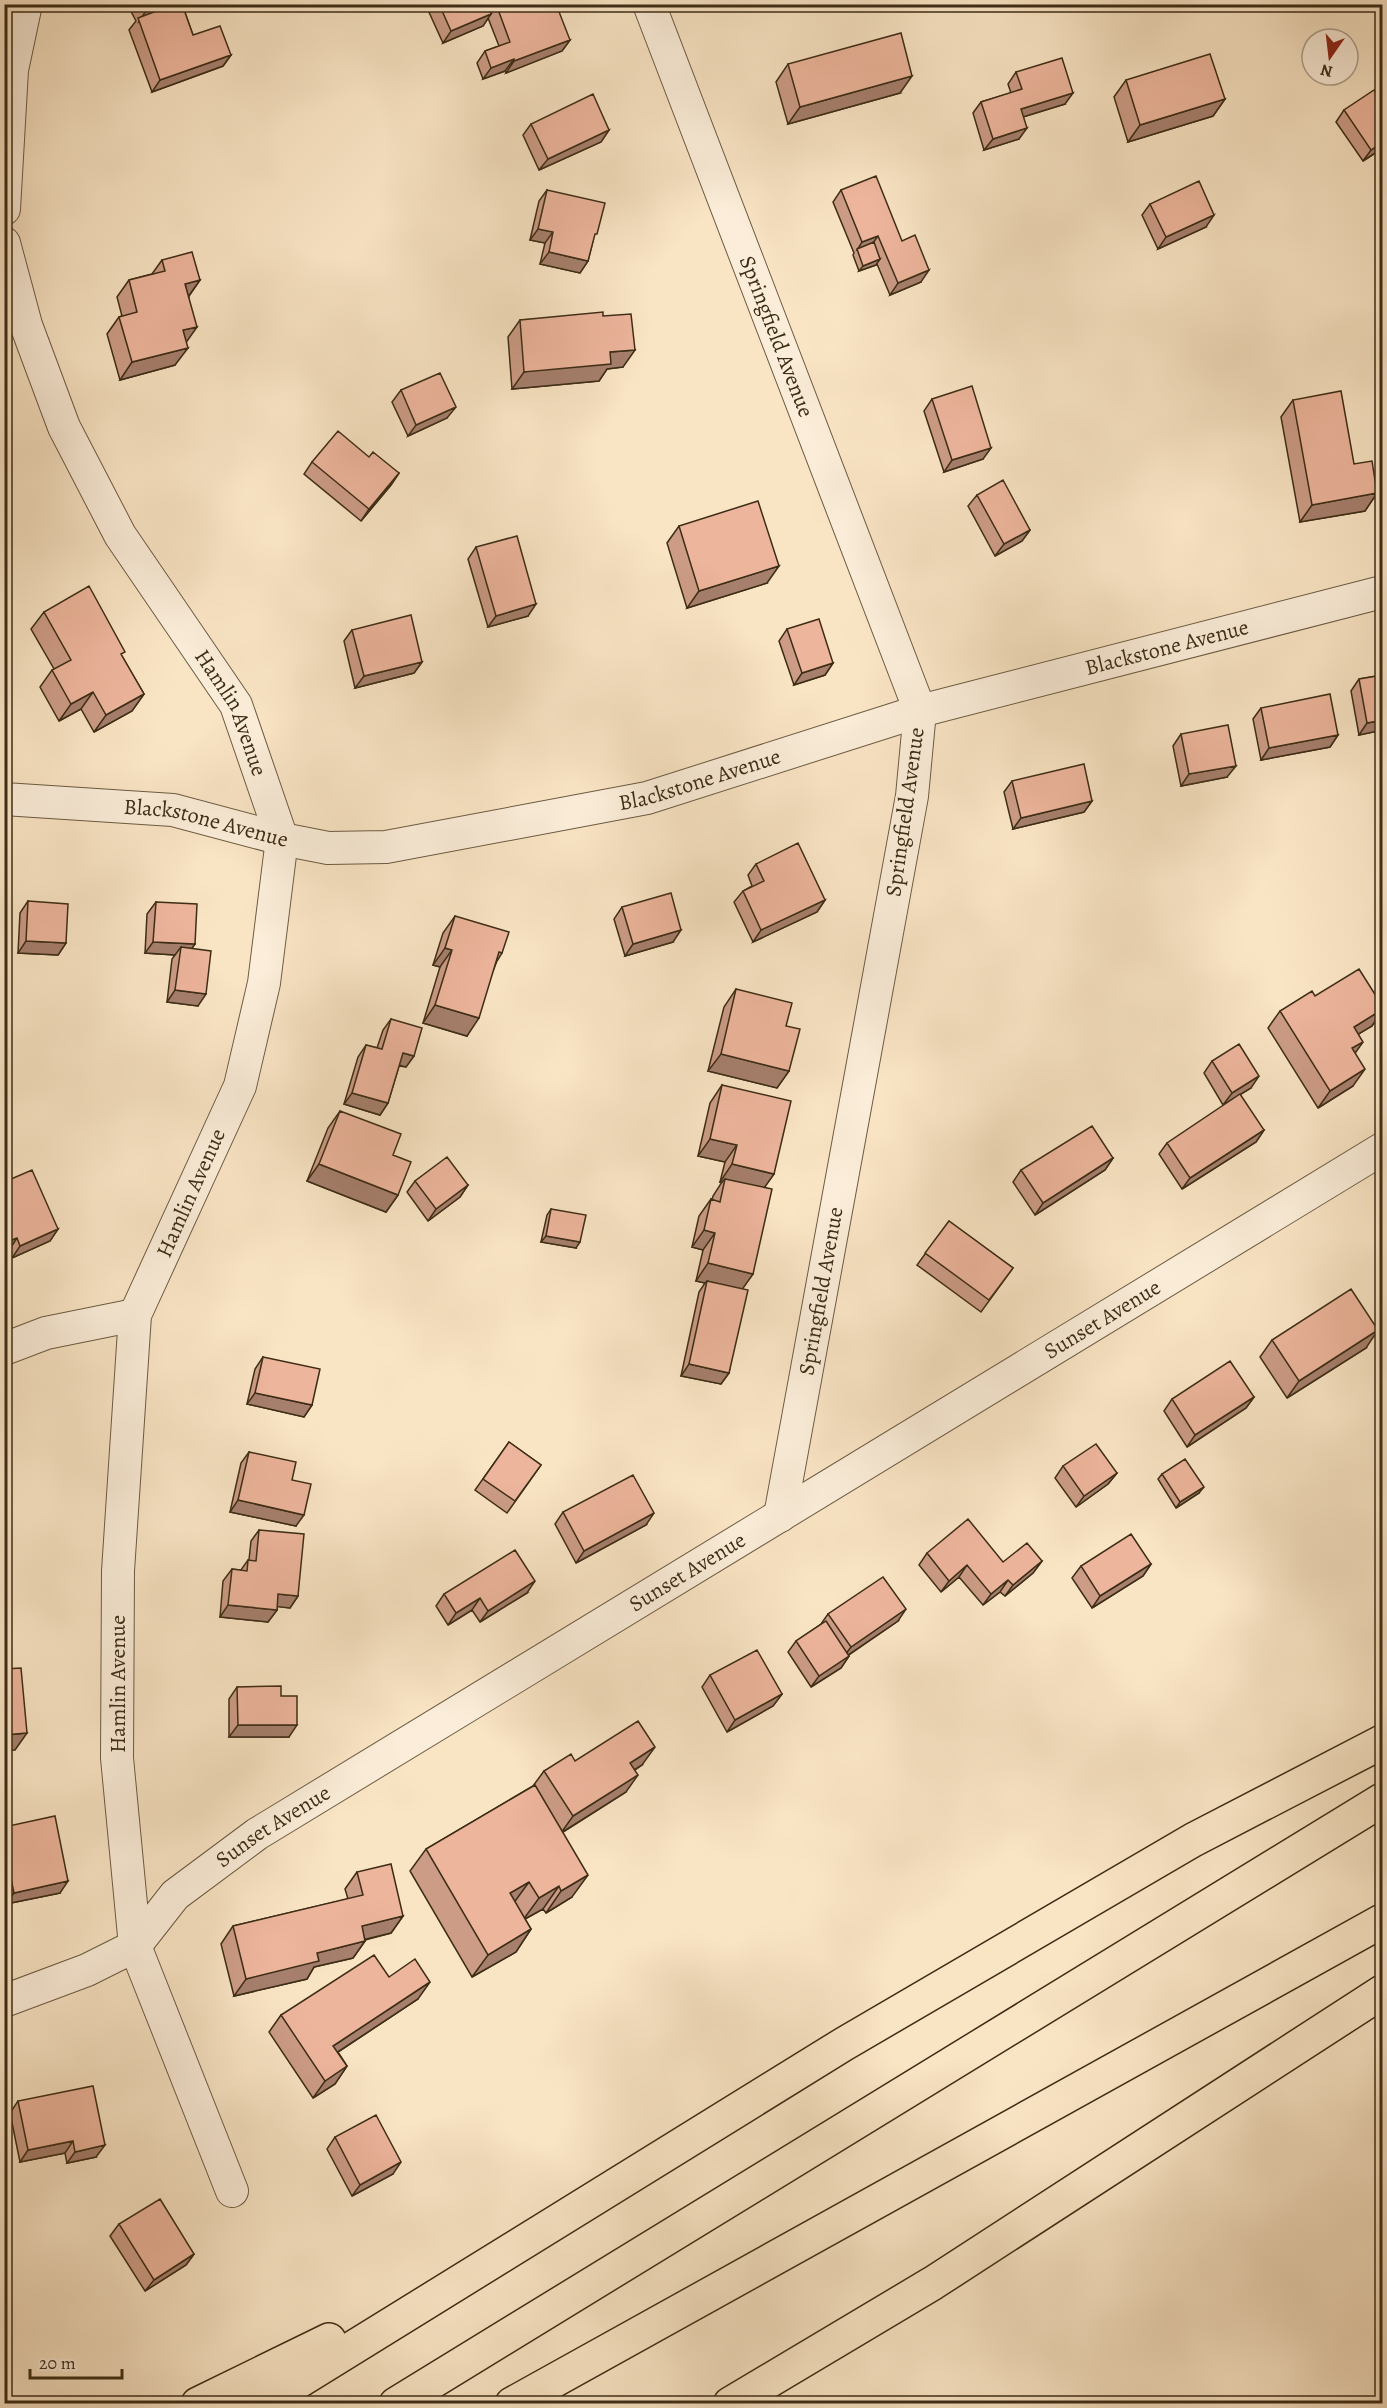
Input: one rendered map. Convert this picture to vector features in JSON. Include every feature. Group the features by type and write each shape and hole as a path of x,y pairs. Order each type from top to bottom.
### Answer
{"highway":[{"path":"262,2403 844,2044 1193,1840 1383,1742"},
{"path":"396,2403 1383,1800"},
{"path":"512,2403 1383,1921"},
{"path":"730,2403 933,2283 1383,1992"},
{"path":"198,2403 495,2260"},
{"path":"746,2403 811,2356"}],"street":[{"path":"4,209 12,70 26,4"},
{"name":"Springfield Avenue","path":"649,4 920,711 912,796 780,1516"},
{"name":"Hamlin Avenue","path":"4,243 26,325 64,427 120,535 236,705 282,839 264,984 240,1086 135,1315 118,1571 117,1758 135,1946 232,2191"},
{"name":"Blackstone Avenue","path":"4,799 173,810 282,839 328,848 386,847 647,798 920,711 1383,592"},
{"name":"Sunset Avenue","path":"4,2001 87,1970 135,1946 175,1894 257,1834 1383,1149"},
{"path":"4,1349 46,1333 135,1315"}],"building":[{"path":"141,4 161,4 145,12"},
{"path":"175,4 182,4 193,35 220,26 231,55 160,80 138,18"},
{"path":"439,4 487,4 491,14 451,31"},
{"path":"496,4 556,4 570,40 491,68 485,51 510,42"},
{"path":"901,33 912,76 800,107 788,64"},
{"path":"1210,54 1225,99 1140,125 1126,80"},
{"path":"1062,58 1073,93 1021,109 1027,128 993,139 981,102 1022,89 1016,72"},
{"path":"1374,90 1382,102 1377,105 1383,112 1383,142 1371,150 1344,110"},
{"path":"593,94 609,130 548,159 531,124"},
{"path":"876,176 902,241 915,235 929,270 898,283 878,236 862,242 841,190"},
{"path":"1199,181 1214,215 1166,237 1150,204"},
{"path":"547,190 605,203 588,261 549,252 553,232 538,229"},
{"path":"874,242 880,259 863,266 857,249"},
{"path":"192,252 200,280 185,284 197,327 183,330 188,348 132,362 119,317 137,312 129,280 165,271 162,260"},
{"path":"603,312 603,316 631,314 635,350 610,352 611,364 524,372 520,320"},
{"path":"440,373 456,407 416,425 401,390"},
{"path":"972,386 991,448 952,460 932,399"},
{"path":"1341,391 1354,464 1372,461 1377,493 1312,505 1293,400"},
{"path":"338,431 369,457 373,452 399,473 369,509 312,462"},
{"path":"1003,480 1030,530 1004,544 977,495"},
{"path":"758,501 779,566 699,591 679,526"},
{"path":"517,536 536,604 496,616 476,547"},
{"path":"89,586 125,652 121,654 144,694 106,715 93,692 71,704 52,670 71,660 44,612"},
{"path":"411,615 422,662 364,676 352,630"},
{"path":"819,619 833,663 802,673 787,629"},
{"path":"1383,675 1383,720 1367,723 1359,679"},
{"path":"1330,694 1338,735 1269,748 1261,708"},
{"path":"1228,725 1236,766 1189,774 1181,734"},
{"path":"1084,764 1092,801 1021,818 1012,781"},
{"path":"798,843 825,900 761,930 743,891 764,881 756,864"},
{"path":"671,893 681,930 633,944 622,907"},
{"path":"28,901 68,904 66,943 26,941"},
{"path":"156,902 197,904 195,944 153,942"},
{"path":"455,916 509,932 502,953 499,952 479,1018 435,1005 452,950 445,948"},
{"path":"181,947 211,951 206,994 175,990"},
{"path":"1359,969 1383,1009 1354,1027 1363,1042 1352,1048 1365,1069 1330,1091 1280,1011 1312,991 1315,996"},
{"path":"736,989 792,1003 786,1026 800,1029 789,1071 721,1054"},
{"path":"391,1019 422,1028 414,1056 403,1053 388,1103 352,1093 366,1045 382,1049"},
{"path":"1239,1044 1259,1076 1232,1093 1212,1061"},
{"path":"722,1085 791,1101 774,1174 732,1164 737,1145 710,1139"},
{"path":"1240,1094 1264,1130 1190,1178 1167,1143"},
{"path":"340,1111 401,1134 393,1155 411,1162 398,1195 319,1164"},
{"path":"1092,1126 1113,1158 1043,1203 1021,1170"},
{"path":"447,1157 468,1185 436,1209 415,1181"},
{"path":"32,1170 58,1229 20,1246 17,1238 4,1243 4,1182"},
{"path":"725,1179 772,1189 753,1274 708,1263 715,1233 704,1230 711,1199 720,1202"},
{"path":"551,1209 586,1215 580,1242 546,1236"},
{"path":"949,1221 1013,1268 989,1300 925,1253"},
{"path":"707,1281 748,1290 729,1373 689,1364"},
{"path":"1351,1289 1378,1330 1299,1381 1272,1340"},
{"path":"263,1357 320,1369 312,1405 255,1393"},
{"path":"1230,1361 1254,1397 1195,1435 1172,1399"},
{"path":"509,1442 541,1465 515,1501 483,1479"},
{"path":"1096,1444 1117,1473 1084,1496 1063,1466"},
{"path":"249,1452 296,1462 292,1480 311,1484 304,1515 238,1500"},
{"path":"1185,1459 1204,1487 1180,1502 1162,1474"},
{"path":"633,1475 654,1513 584,1551 563,1512"},
{"path":"4,1500 7,1523 4,1523"},
{"path":"968,1519 1003,1562 1027,1543 1042,1561 1013,1585 1008,1580 991,1594 967,1565 949,1581 927,1553"},
{"path":"259,1530 304,1534 298,1596 278,1594 277,1610 228,1605 232,1569 247,1571 248,1560 256,1561"},
{"path":"1131,1534 1151,1564 1100,1596 1081,1566"},
{"path":"515,1550 535,1581 488,1611 480,1598 456,1613 444,1594"},
{"path":"883,1577 906,1609 851,1647 828,1614"},
{"path":"826,1621 849,1656 819,1676 796,1641"},
{"path":"757,1650 782,1694 735,1720 710,1675"},
{"path":"21,1668 27,1733 4,1735 4,1669"},
{"path":"281,1686 281,1696 297,1696 297,1725 238,1725 237,1687"},
{"path":"638,1721 655,1747 630,1763 638,1775 573,1816 544,1771 571,1754 575,1761"},
{"path":"535,1785 588,1875 561,1891 559,1886 539,1898 529,1882 510,1893 531,1929 488,1955 426,1849"},
{"path":"55,1816 68,1881 14,1893 4,1846 4,1827"},
{"path":"391,1864 403,1916 362,1926 365,1941 317,1953 319,1961 246,1979 233,1926 363,1895 357,1872"},
{"path":"374,1955 389,1977 415,1959 430,1982 333,2046 347,2066 325,2081 281,2015"},
{"path":"93,2086 105,2145 75,2152 73,2141 28,2150 18,2101"},
{"path":"376,2115 401,2162 360,2185 335,2137"},
{"path":"160,2199 194,2254 154,2280 119,2224"}]}
